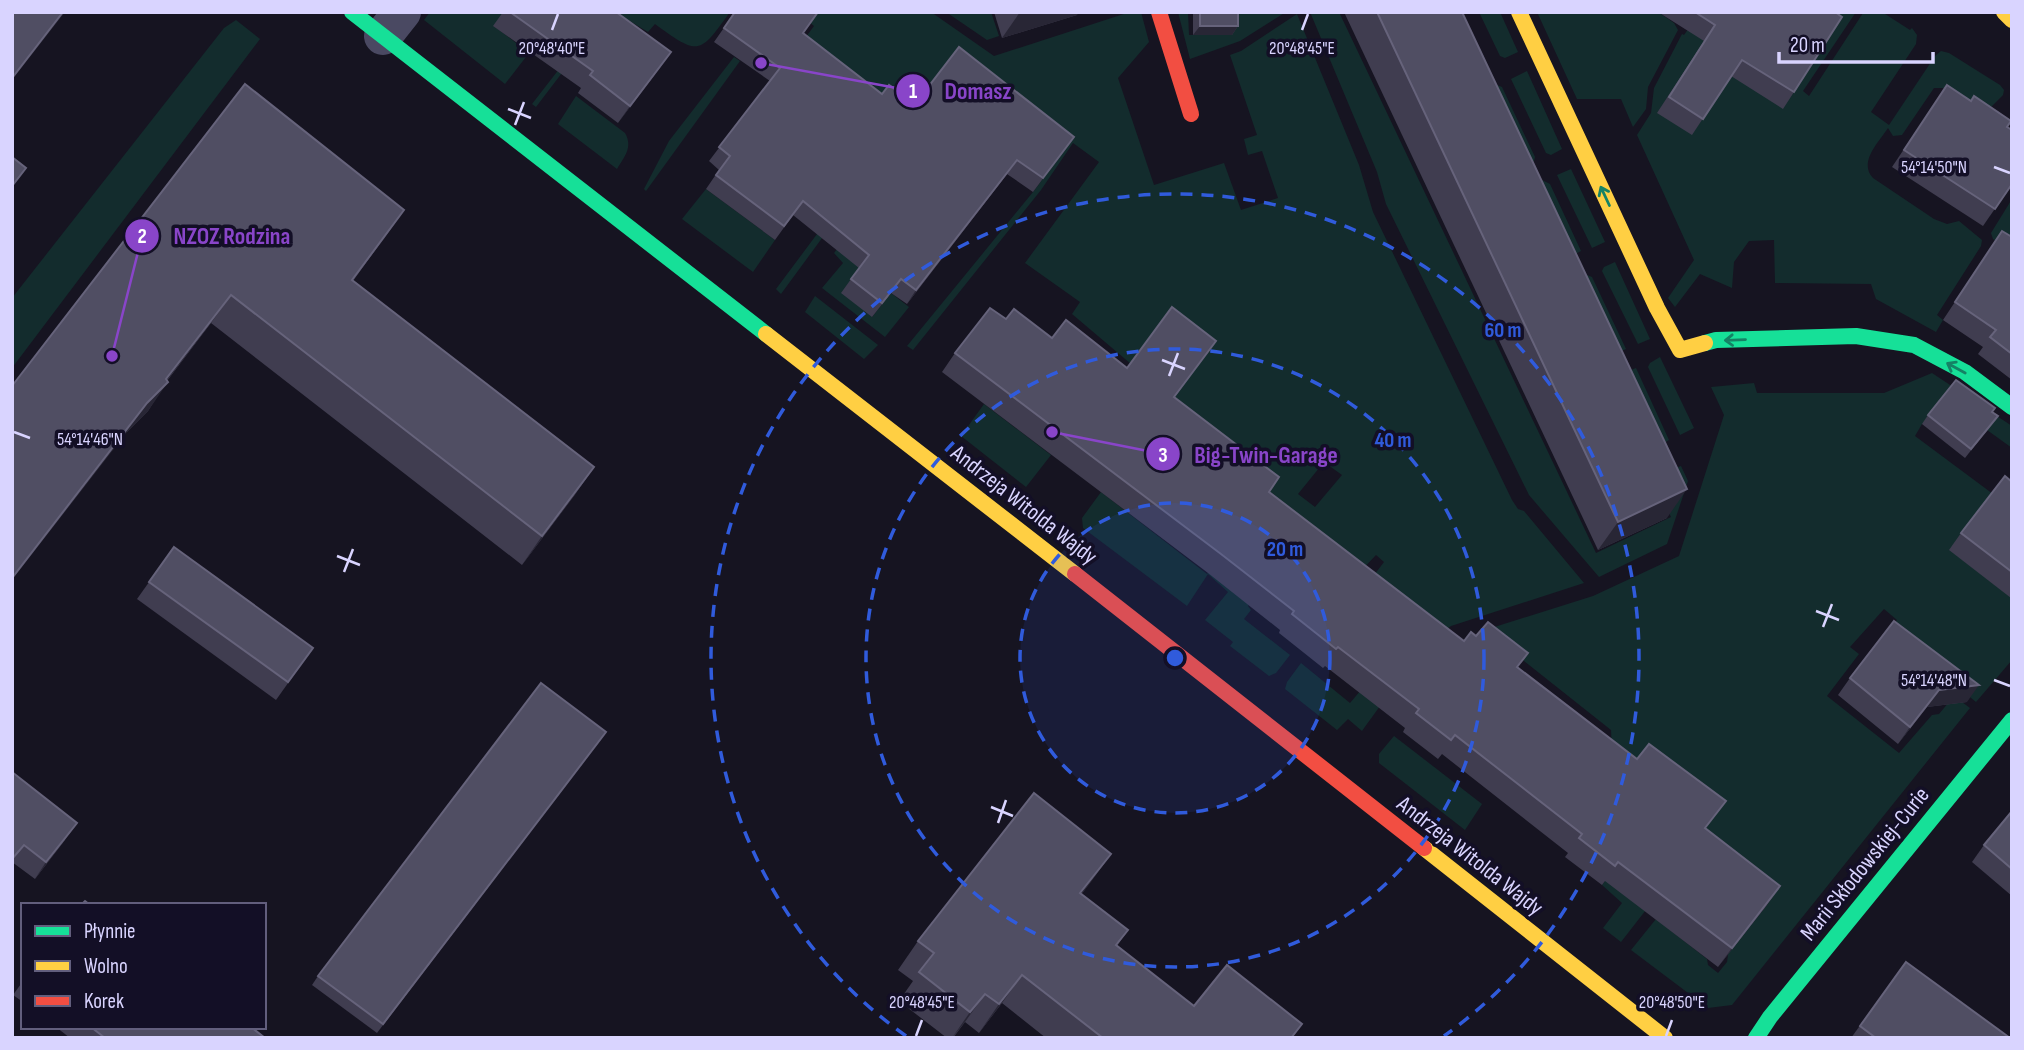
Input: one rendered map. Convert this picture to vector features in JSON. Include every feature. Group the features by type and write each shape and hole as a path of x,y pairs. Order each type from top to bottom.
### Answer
{"street":[{"name":"Andrzeja Witolda Wajdy","path":"352,12 393,24 1190,663 1665,1038"},
{"path":"1159,12 1191,114"},
{"path":"1519,12 1657,308 1680,350 1716,340 1856,336 1914,345 1965,372 2012,407"},
{"path":"2004,12 2012,18"},
{"name":"Marii Skłodowskiej-Curie","path":"1756,1038 1779,1006 2012,720"}],"green space":[{"path":"430,12 504,12 494,26 529,53 505,84 424,20"},
{"path":"580,12 730,12 711,37 697,46 681,42 655,24 648,32 628,20 604,51 587,40 536,107 532,104 594,24"},
{"path":"797,12 931,12 994,56 1130,12 1141,12 1149,42 1118,78 1154,185 1224,163 1241,210 1278,198 1262,151 1248,155 1244,139 1257,135 1230,55 1241,51 1297,14 1359,165 1373,212 1512,500 1584,583 1451,626 1414,661 1362,731 1348,719 1337,730 1285,689 1301,663 1350,703 1415,626 1368,583 1384,562 1376,555 1357,575 1300,537 1248,606 1251,610 1244,619 1290,655 1276,673 1269,676 1230,646 1233,642 1205,620 1228,592 1208,574 1187,606 1083,528 1082,518 1101,492 1207,574 1239,533 1159,415 1210,350 1131,364 1072,314 1080,302 1025,263 1099,162 1073,143 1041,190 913,350 907,346 1065,149 1026,120 860,269 872,317 891,293 909,307 885,337 822,288 843,263 834,253 895,174 872,170 781,294 776,289 908,112 876,89 841,137 797,49 814,26","holes":["1324,462 1342,475 1315,507 1298,494"]},
{"path":"946,12 991,12 999,36 987,40"},
{"path":"1178,12 1188,12 1189,35 1232,35 1232,12 1286,12 1240,41 1190,59"},
{"path":"1310,12 1339,12 1596,553 1671,517 1652,476 1681,466 1688,481 1667,544 1599,577 1529,495 1386,204 1377,172"},
{"path":"1479,12 1500,12 1518,52 1505,58 1500,56"},
{"path":"1537,12 1658,12 1674,23 1678,30 1648,87 1646,109 1633,127 1621,99 1577,99"},
{"path":"1710,12 1856,12 1803,91 1809,96 1863,13 1882,12 1910,30 1912,28 1917,35 1916,44 1871,112 1889,125 1941,51 1949,53 2004,90 2003,95 1991,107 1967,105 1944,88 1934,88 1902,135 1893,136 1888,128 1869,159 1869,172 1873,178 1934,219 1947,224 1959,221 1982,240 1981,246 1937,315 1943,320 1936,332 1876,299 1871,284 1775,283 1774,240 1749,241 1734,262 1732,288 1700,274 1675,307 1668,298 1694,260 1637,135 1651,113 1654,88 1682,34 1684,35 1696,18"},
{"path":"236,20 260,39 12,368 12,298 224,28"},
{"path":"734,57 740,61 646,191 644,189 669,141"},
{"path":"1527,71 1562,149 1551,155 1546,153 1511,79"},
{"path":"1497,85 1502,87 1535,157 1534,161 1514,170 1475,95"},
{"path":"576,96 625,133 628,147 617,169 558,124"},
{"path":"1571,169 1605,242 1592,248 1557,175"},
{"path":"1542,180 1550,184 1581,251 1555,265 1519,191"},
{"path":"706,189 775,240 753,272 682,219"},
{"path":"2012,199 2012,251 1993,239 1991,233"},
{"path":"1615,262 1650,339 1638,344 1602,271 1604,267"},
{"path":"1587,275 1592,277 1626,349 1599,361 1564,285"},
{"path":"815,296 878,345 864,359 805,312"},
{"path":"1660,357 1694,428 1680,435 1648,367"},
{"path":"1636,368 1669,440 1649,453 1616,376"},
{"path":"1932,373 2012,426 2012,448 1987,430 1991,425 1922,424 1915,436 1993,494 1950,550 2012,598 2012,660 1976,702 1889,631 1897,620 1884,609 1850,647 1859,654 1827,696 1899,753 1932,715 1939,714 1954,696 1970,708 1732,1005 1708,1008 1631,950 1656,919 1707,959 1708,965 1718,973 1727,962 1728,955 1656,897 1621,942 1603,928 1622,903 1602,885 1605,881 1611,730 1485,630 1593,596 1679,556 1724,415 1711,387 1754,383 1757,393 1884,393"},
{"path":"984,404 1051,455 1026,487 961,436"},
{"path":"1394,736 1482,804 1465,830 1379,763 1379,754"}],"building":[{"path":"12,12 63,12 12,78"},
{"path":"510,12 616,12 671,52 630,106 590,75 593,71"},
{"path":"735,12 818,12 803,33 882,94 889,85 915,104 959,47 1074,137 1043,178 1017,160 916,290 901,279 882,303 851,279 869,255 803,201 784,226 716,175 730,156 719,147 780,68 724,28"},
{"path":"1200,12 1238,12 1238,26 1200,26"},
{"path":"1377,12 1462,12 1687,489 1618,522"},
{"path":"1695,12 1835,12 1842,17 1794,92 1742,60 1703,119 1669,97 1715,25"},
{"path":"245,84 404,210 352,280 594,467 542,536 231,295 166,379 168,382 147,403 12,578 12,386"},
{"path":"1947,85 1971,101 1974,96 2011,121 2007,127 2012,130 2012,184 1995,209 1904,150"},
{"path":"12,157 26,168 12,186"},
{"path":"2002,231 2012,237 2012,354 1990,337 1996,330 1955,302"},
{"path":"1172,307 1216,341 1174,397 1279,477 1269,492 1464,641 1471,632 1476,636 1488,622 1528,653 1517,667 1637,759 1649,744 1726,801 1705,828 1780,886 1732,948 1618,862 1615,866 1579,838 1582,834 1455,735 1451,740 1416,713 1419,709 1338,647 1336,649 1292,614 1294,611 1221,554 955,353 990,308 1006,319 1014,309 1052,338 1066,320 1127,368"},
{"path":"1956,380 1995,408 1992,412 1998,416 1971,449 1928,415"},
{"path":"2005,476 2012,482 2012,572 1961,533"},
{"path":"174,547 313,648 288,682 149,582"},
{"path":"1894,621 1979,685 1939,690 1910,727 1850,678"},
{"path":"541,683 606,732 383,1024 318,976"},
{"path":"12,772 77,823 46,862 24,845 12,859"},
{"path":"1034,793 1111,854 1080,893 1128,930 1116,945 1194,1006 1227,965 1302,1024 1291,1038 1103,1038 1022,975 999,1004 985,994 970,1012 919,972 934,953 918,941"},
{"path":"2012,811 2012,869 1984,845"},
{"path":"1906,962 2010,1038 1876,1038 1860,1026"},
{"path":"94,1029 254,1029 265,1038 105,1038"}],"traffic: fast":[{"path":"352,12 766,334"},
{"path":"1705,343 1716,340 1856,336 1914,345 1965,372 2012,407"},
{"path":"1756,1038 1770,1017 2012,720"}],"traffic: slow":[{"path":"1519,12 1657,308 1680,350 1705,343"},
{"path":"2004,12 2012,20"},
{"path":"766,334 1075,574"},
{"path":"1424,848 1665,1038"}],"traffic: jam":[{"path":"1159,12 1191,114"},
{"path":"1075,574 1424,848"}],"place":[{"name":"Domasz","path":"761,63"},
{"name":"NZOZ Rodzina","path":"112,356"},
{"name":"Big-Twin-Garage","path":"1052,432"}]}
